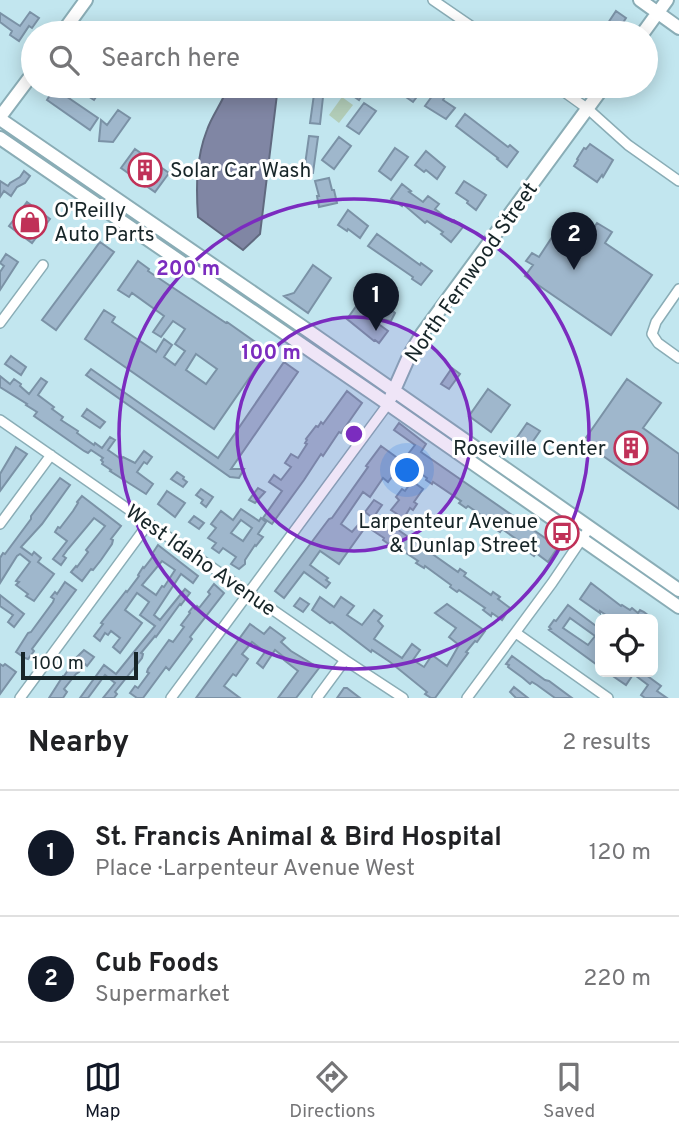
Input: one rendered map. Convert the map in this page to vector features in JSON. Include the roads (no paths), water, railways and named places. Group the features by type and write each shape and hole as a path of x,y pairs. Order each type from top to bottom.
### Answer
{"main road":[{"path":"71,21 86,0"},
{"path":"640,0 679,28"},
{"path":"652,21 667,0"},
{"path":"21,89 0,118 679,590"},
{"name":"North Fernwood Street","path":"388,404 422,334 595,98"},
{"path":"0,138 679,607"}],"street":[{"path":"433,0 464,21"},
{"path":"573,98 628,145 679,181"},
{"path":"0,323 43,265"},
{"path":"679,289 656,322 652,334 658,343 679,358"},
{"name":"North Fernwood Street","path":"171,698 388,404"},
{"name":"West Idaho Avenue","path":"0,420 402,698"},
{"path":"0,524 51,456"},
{"path":"20,698 148,524"},
{"path":"467,698 590,527"},
{"path":"516,633 608,698"},
{"path":"317,698 345,660"}],"water":[{"path":"223,98 277,98 260,234 243,250 198,217 199,162 209,126"}],"place":[{"name":"Solar Car Wash","path":"145,170"},
{"name":"O'Reilly Auto Parts","path":"30,222"},
{"name":"Cub Foods","path":"574,270"},
{"name":"St. Francis Animal & Bird Hospital","path":"376,331"},
{"name":"Roseville Center","path":"631,448"},
{"name":"Larpenteur Avenue & Dunlap Street","path":"562,533"}]}
